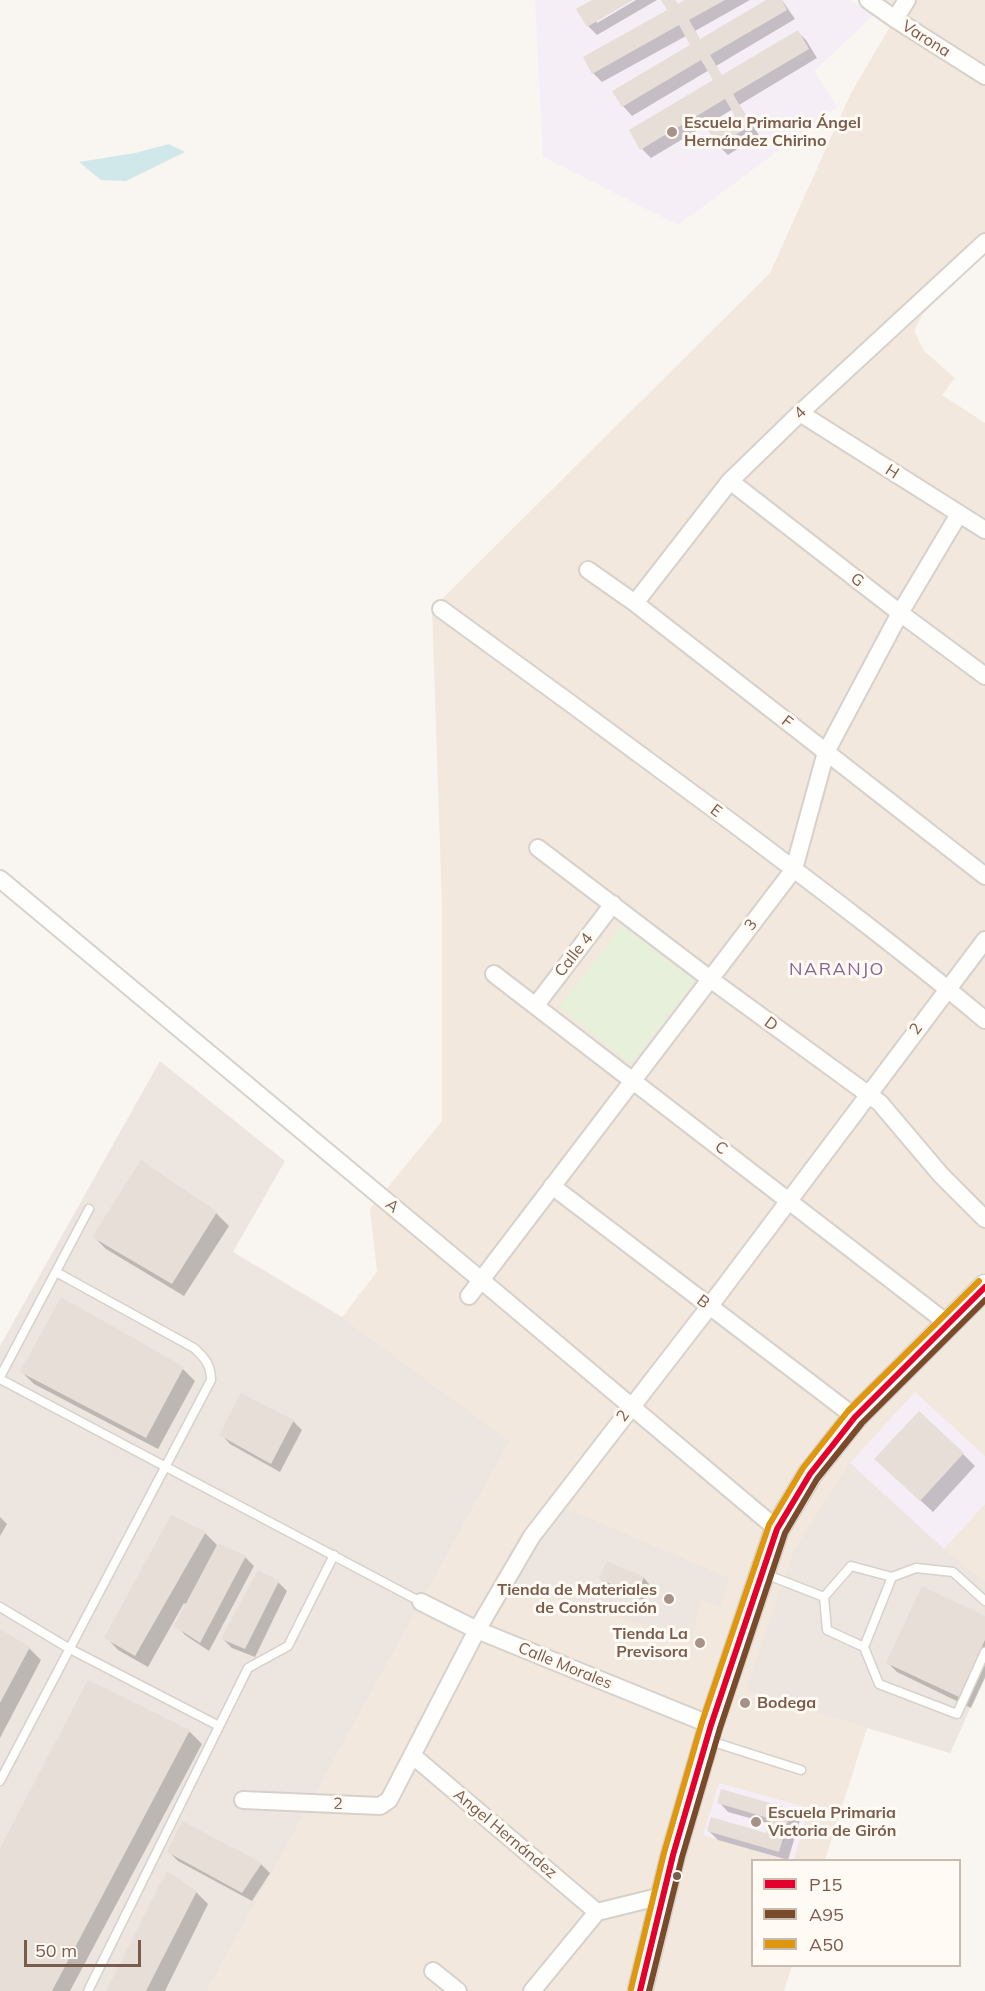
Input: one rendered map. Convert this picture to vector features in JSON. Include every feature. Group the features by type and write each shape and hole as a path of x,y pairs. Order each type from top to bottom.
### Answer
{"main road":[{"path":"640,1991 662,1896 708,1732 777,1529 810,1474 855,1417 985,1287"}],"street":[{"name":"Varona","path":"868,0 985,76"},
{"path":"895,19 907,0"},
{"name":"4","path":"635,603 730,482 800,413 985,242"},
{"name":"H","path":"800,413 985,530"},
{"name":"G","path":"730,482 985,676"},
{"name":"3","path":"469,1296 794,869 826,752 900,613 959,514"},
{"name":"F","path":"588,570 635,603 985,876"},
{"name":"E","path":"441,609 794,869 985,1020"},
{"name":"D","path":"538,848 710,979 880,1103 940,1175 985,1219"},
{"name":"A","path":"3,881 777,1529"},
{"name":"Calle 4","path":"536,1005 613,904"},
{"name":"2","path":"243,1800 380,1806 389,1800 477,1630 532,1536 709,1307 985,940"},
{"name":"C","path":"494,974 947,1323"},
{"name":"B","path":"552,1186 855,1417"},
{"name":"Calle Morales","path":"421,1602 477,1630 708,1732"},
{"name":"Angel Hernández","path":"412,1755 597,1912"},
{"path":"532,1991 597,1912 662,1896"},
{"path":"433,1971 458,1991"}],"lane":[{"path":"89,1209 0,1378 421,1602"},
{"path":"0,1781 211,1380 211,1370 206,1360 194,1348 56,1272"},
{"path":"88,1991 248,1668 288,1646 334,1555"},
{"path":"985,1601 953,1572 916,1568 892,1577 850,1566 825,1597 827,1630 864,1647 879,1684 957,1714 985,1652"},
{"path":"762,1572 825,1597"},
{"path":"864,1647 892,1577"},
{"path":"0,1607 70,1649 219,1726"},
{"path":"708,1732 801,1770"}],"shaded area":[{"name":"Escuela Primaria Ángel Hernández Chirino","path":"535,0 851,0 873,16 814,71 837,107 678,225 543,157"},
{"path":"868,0 985,0 985,254 922,315 914,331 924,351 955,378 942,395 985,423 985,1675 950,1753 867,1728 825,1859 751,1859 751,1967 792,1967 784,1991 207,1991 510,1441 342,1317 377,1272 370,1209 442,1121 442,905 432,609 770,273 851,93 894,20"},
{"path":"160,1061 285,1161 233,1252 342,1317 510,1441 207,1991 0,1991 0,1346"},
{"path":"915,1392 985,1456 985,1504 944,1549 850,1463"},
{"path":"850,1463 944,1549 985,1583 985,1675 950,1753 746,1690 794,1550"},
{"path":"565,1508 729,1578 720,1607 701,1599 691,1641 515,1582 532,1552"},
{"name":"Escuela Primaria Victoria de Girón","path":"719,1783 809,1808 794,1859 782,1859 703,1835"}],"green space":[{"path":"622,925 695,981 631,1064 559,1007"}],"water":[{"path":"169,144 185,152 126,181 101,180 79,162 135,153"}],"building":[{"path":"592,0 633,0 587,27 576,9"},
{"path":"661,0 675,0 678,4 685,0 725,0 689,20 700,39 766,0 782,0 787,10 710,55 722,75 798,30 809,49 733,94 751,125 718,146 708,130 734,114 725,99 640,150 629,130 713,80 701,60 622,107 612,91 690,45 679,25 592,74 583,57 667,10"},
{"path":"141,1160 217,1212 172,1284 92,1237"},
{"path":"61,1297 184,1367 146,1438 20,1372"},
{"path":"241,1393 294,1420 271,1464 219,1435"},
{"path":"919,1411 964,1453 920,1501 874,1459"},
{"path":"171,1515 206,1532 135,1656 104,1638"},
{"path":"218,1543 246,1556 200,1643 174,1626"},
{"path":"607,1561 644,1577 637,1595 599,1579"},
{"path":"258,1570 279,1581 245,1649 221,1639"},
{"path":"922,1586 985,1616 985,1640 959,1697 886,1663"},
{"path":"0,1629 30,1647 0,1703"},
{"path":"88,1680 190,1730 52,1991 0,1991 0,1848"},
{"path":"721,1789 791,1809 779,1852 707,1831 711,1817 766,1833 771,1819 717,1803"},
{"path":"182,1821 262,1863 242,1893 167,1852"},
{"path":"167,1871 197,1891 146,1991 106,1991"}],"transit line":[{"name":"A50","path":"631,1989 664,1853 702,1722 769,1525 803,1468 848,1411 979,1281"},
{"name":"P15","path":"640,1991 673,1855 711,1725 777,1529 810,1474 855,1417 985,1287"},
{"name":"A95","path":"649,1991 682,1857 720,1728 785,1533 817,1479 862,1423 985,1300"}],"place":[{"name":"Escuela Primaria Ángel Hernández Chirino","path":"672,132"},
{"name":"Tienda de Materiales de Construcción","path":"669,1599"},
{"name":"Tienda La Previsora","path":"700,1643"},
{"name":"Bodega","path":"745,1703"},
{"name":"Escuela Primaria Victoria de Girón","path":"756,1822"}],"district":[{"name":"NARANJO","path":"837,970"}]}
